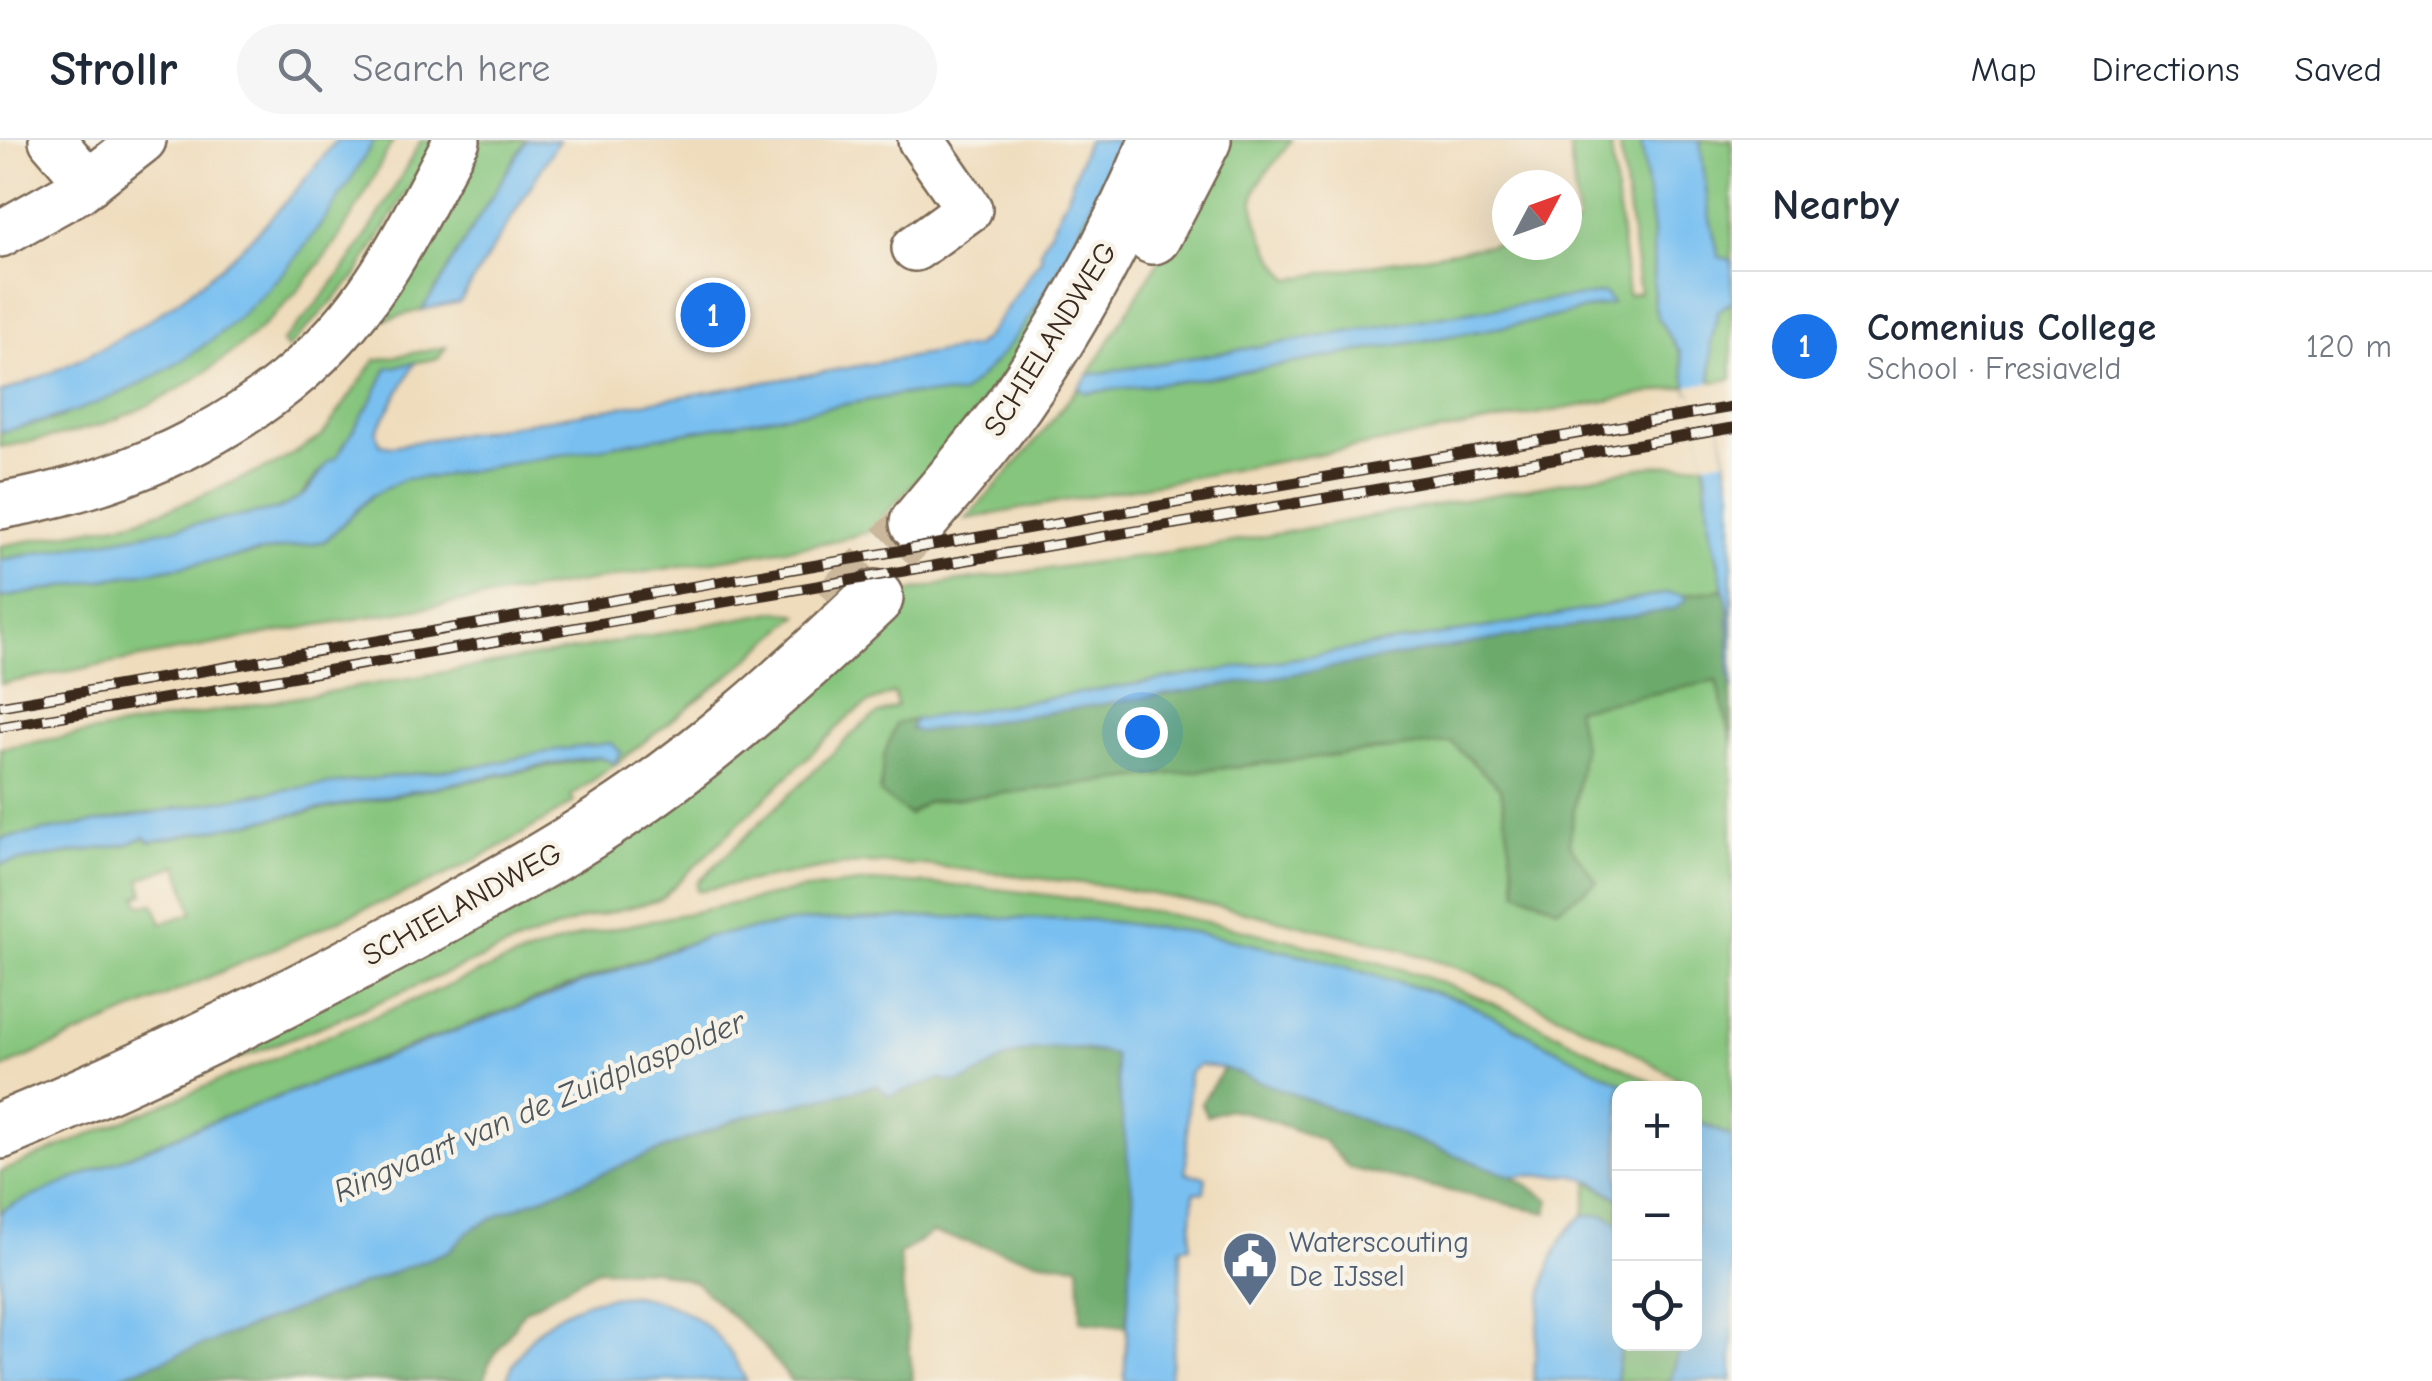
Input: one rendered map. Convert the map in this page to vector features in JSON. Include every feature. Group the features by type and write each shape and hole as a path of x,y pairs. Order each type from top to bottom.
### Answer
{"main road":[{"name":"SCHIELANDWEG","path":"1158,140 1129,209 1070,314 936,519 1034,415 1113,304 1203,140"},
{"name":"SCHIELANDWEG","path":"0,1100 126,1048 278,978 535,840 596,802 855,602 725,732 609,819 526,870 292,999 0,1131"}],"street":[{"path":"52,140 89,183"},
{"path":"0,234 89,183 143,140"},
{"path":"0,506 42,499 153,463 253,408 323,348 360,306 394,254 457,140"},
{"path":"915,248 969,209 941,152"}],"green space":[{"path":"374,140 393,140 341,234 289,300 238,348 181,388 119,418 75,432 0,447 0,432 61,418 316,232"},
{"path":"421,140 438,140 356,276 287,349 282,342 325,294 359,247"},
{"path":"474,140 526,140 422,310 376,322"},
{"path":"1120,140 1145,140 1046,316 928,481 921,476 868,532 835,541 318,625 0,684 0,598 325,541 371,496 404,479 434,477 903,394 960,394 987,369 1034,310 1073,243"},
{"path":"1216,140 1291,140 1261,179 1254,202 1264,239 1290,279 1492,245 1492,260 1582,260 1582,170 1572,170 1569,140 1610,140 1628,295 1640,293 1619,140 1641,140 1653,232 1654,304 1659,320 1678,346 1688,386 966,519 1078,388 1086,393 1205,378 1531,322 1611,303 1475,311 1088,375 1161,257"},
{"path":"1700,140 1732,140 1732,260 1719,258"},
{"path":"1732,301 1732,379 1712,382 1711,342 1718,311"},
{"path":"446,347 439,358 387,368 336,459 329,461 298,499 276,510 0,560 0,546 133,521 278,463 322,436 375,360"},
{"path":"1704,463 1710,524 1724,589 1683,595 1668,593 1545,618 897,723 884,757 909,815 926,802 1451,742 1501,789 1517,891 1569,845 1583,747 1574,709 1717,681 1732,743 1732,1137 1702,1123 1702,1081 1682,1081 1617,1043 1470,972 1383,944 1227,908 1108,886 924,865 869,863 829,867 697,891 697,883 861,726 897,706 894,693 851,715 660,900 582,919 515,944 317,1028 93,1115 828,669 911,591 1205,547 1651,466"},
{"path":"1724,589 1729,611 1732,743 1717,681 1575,709 1583,747 1569,844 1597,882 1558,908 1517,891 1501,789 1451,742 926,802 909,815 880,793 884,756 896,723 914,720 911,729 1686,600 1683,595"},
{"path":"778,611 798,615 742,665 620,761 604,744 486,765 283,790 0,839 0,748"},
{"path":"597,757 617,763 571,796 574,802 446,875 0,1069 0,864 128,844 145,837 150,842","holes":["178,865 193,913 162,923 154,904 140,905 137,896 144,894 140,879"]},
{"path":"867,882 970,887 1072,898 1225,926 1436,980 1650,1081 1617,1081 1463,1001 1307,956 1192,932 1095,920 933,917 803,921 706,937 615,969 188,1131 0,1213 0,1172 505,962 582,935 799,890"},
{"path":"1050,1047 1114,1054 1134,1205 1127,1326 1081,1321 1079,1265 1041,1261 932,1233 899,1255 913,1381 791,1381 762,1344 695,1282 654,1270 598,1269 524,1311 488,1365 485,1381 108,1381 449,1251 470,1230 503,1213 745,1116 877,1085 889,1096 940,1079 967,1080 1013,1055"},
{"path":"1224,1068 1511,1176 1550,1200 1547,1213 1349,1168 1324,1141 1256,1115 1228,1109 1207,1116 1201,1103"},
{"path":"1589,1181 1612,1195 1612,1220 1605,1215 1584,1215"},
{"path":"1620,1351 1679,1351 1670,1381 1616,1381"}],"water":[{"path":"336,140 374,140 303,248 264,293 222,331 176,364 124,392 66,414 0,432 0,393 101,349 188,293 265,224"},
{"path":"526,140 559,140 460,302 422,310 444,278"},
{"path":"1087,140 1120,140 1073,244 1012,341 960,395 903,394 434,477 404,479 371,496 325,541 0,598 0,560 280,509 306,493 329,461 336,458 387,368 415,363 376,432 380,444 392,446 975,346 987,336 1042,257 1040,251 1067,197"},
{"path":"1641,140 1700,140 1719,257 1732,260 1732,301 1718,311 1711,342 1711,386 1732,492 1732,690 1729,611 1710,524 1693,391 1689,392 1680,352 1659,320 1654,304 1653,232"},
{"path":"1605,293 1612,303 1531,322 1205,378 1086,393 1078,388 1088,375"},
{"path":"1668,593 1683,595 1686,600 1674,609 1246,682 920,732 911,729 914,720 1545,618"},
{"path":"611,743 622,753 617,763 597,757 578,759 150,842 145,837 128,844 0,864 0,839 283,790 486,765"},
{"name":"Ringvaart van de Zuidplaspolder","path":"933,917 1095,920 1192,932 1307,956 1463,1001 1617,1081 1612,1081 1612,1194 1594,1182 1571,1175 1511,1176 1224,1068 1199,1065 1189,1073 1186,1173 1206,1177 1204,1192 1194,1193 1190,1246 1181,1247 1180,1304 1169,1381 1124,1381 1134,1205 1114,1055 1044,1049 1010,1056 961,1081 940,1079 889,1096 877,1085 745,1116 503,1213 470,1230 449,1251 108,1381 0,1381 0,1213 10,1206 188,1131 706,937 803,921"},
{"path":"1702,1123 1732,1137 1732,1381 1670,1381 1679,1351 1702,1351"},
{"path":"1584,1215 1605,1215 1612,1220 1612,1351 1620,1351 1616,1381 1533,1381 1543,1291 1557,1248"},
{"path":"633,1295 671,1305 701,1322 726,1347 746,1381 506,1381 526,1344 555,1317 591,1301"}],"pier":[{"path":"1712,382 1725,459 1704,463 1688,386"}],"tunnel":[{"path":"834,607 918,523"}],"railway":[{"path":"0,706 1732,407"},
{"path":"0,727 1732,428"}],"place":[{"name":"Comenius College","path":"713,315"},
{"name":"Waterscouting De IJssel","path":"1250,1308"}]}
